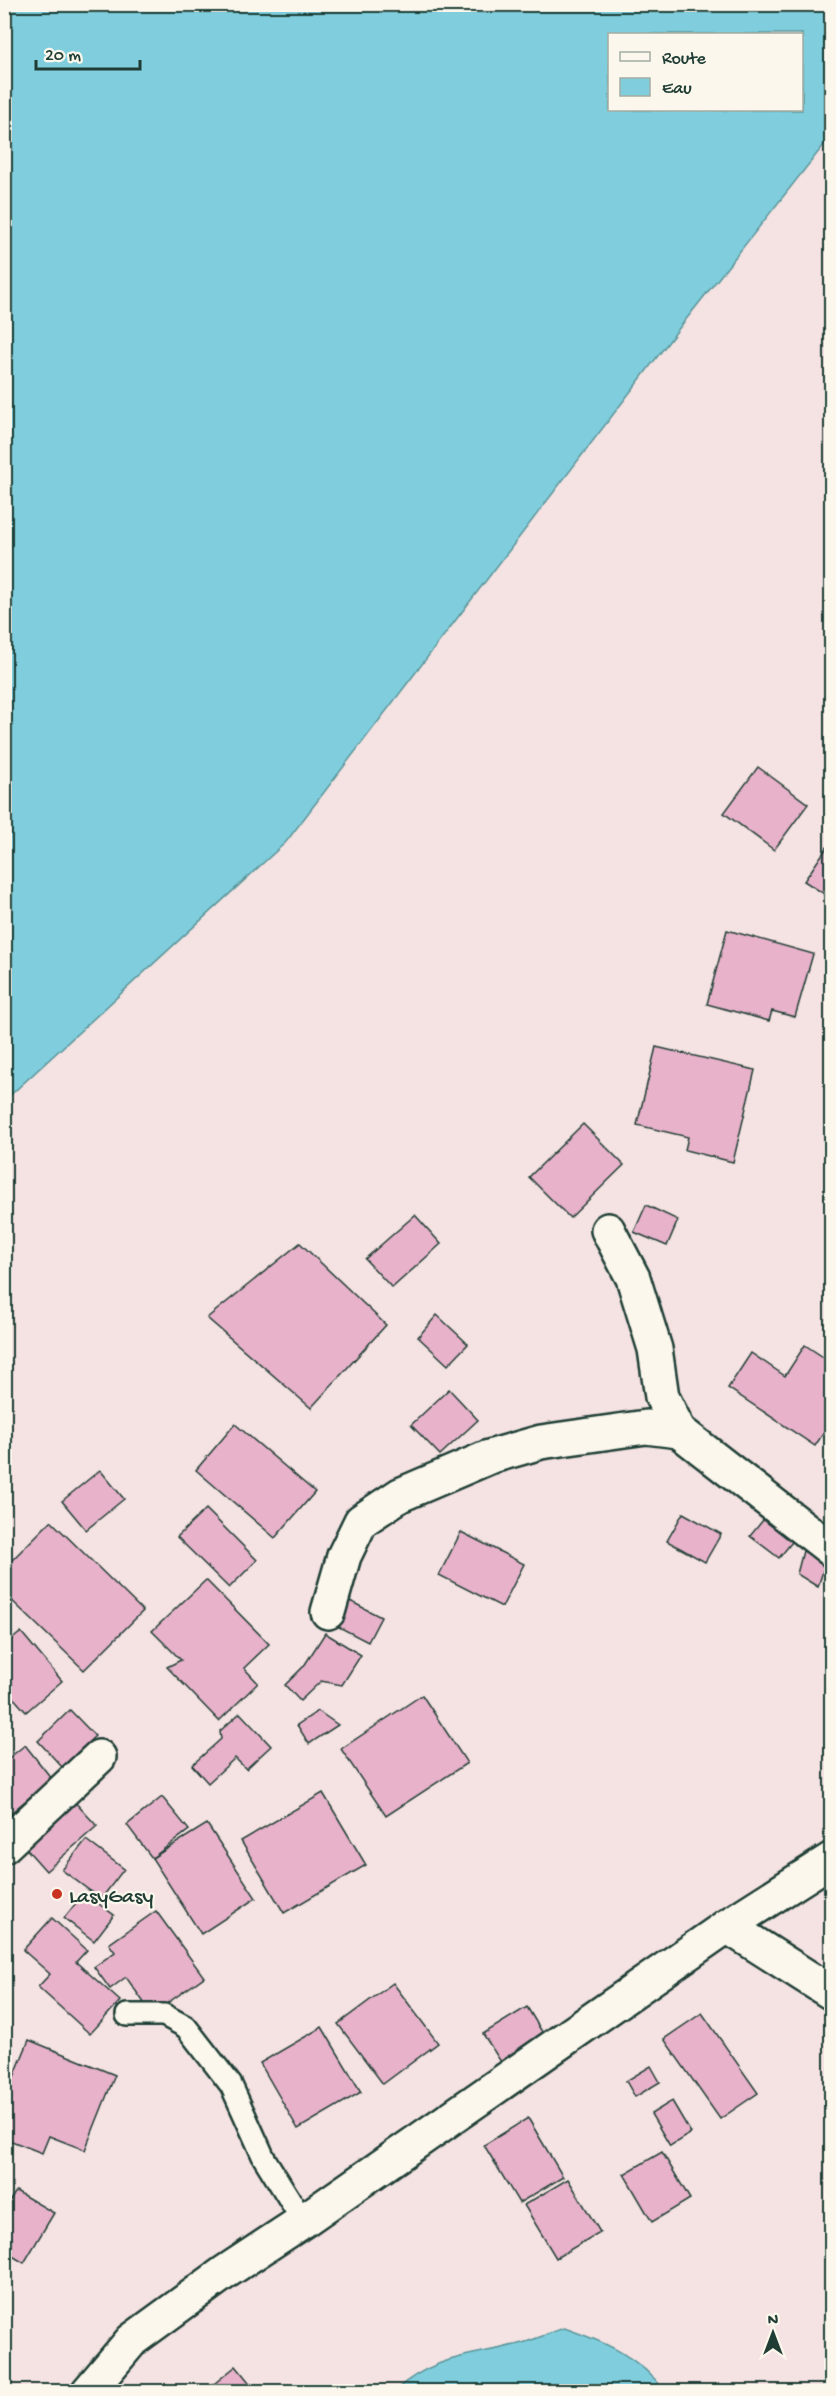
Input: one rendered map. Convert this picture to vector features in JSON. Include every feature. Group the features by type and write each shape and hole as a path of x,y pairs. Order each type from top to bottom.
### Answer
{"street":[{"path":"608,1230 633,1278 656,1349 662,1397 679,1431 831,1550"},
{"path":"328,1612 344,1556 361,1521 400,1495 489,1457 541,1442 645,1427 679,1431"},
{"path":"4,1846 99,1757"},
{"path":"88,2391 132,2340 224,2273 303,2221 727,1926 831,1859"},
{"path":"727,1926 831,1994"}],"lane":[{"path":"127,2015 164,2015 186,2027 231,2085 264,2158 303,2221"}],"water":[{"path":"5,4 831,5 831,136 680,327 286,842 5,1100"},
{"path":"564,2328 607,2345 632,2359 644,2368 665,2391 395,2391 426,2369 442,2362 529,2341"}],"building":[{"path":"758,767 808,804 774,850 724,813"},
{"path":"832,840 832,899 804,881"},
{"path":"727,930 813,954 795,1017 772,1011 769,1021 707,1004"},
{"path":"656,1047 755,1070 733,1162 685,1150 688,1137 637,1125"},
{"path":"583,1124 624,1165 570,1218 529,1177"},
{"path":"646,1205 678,1220 667,1246 634,1232"},
{"path":"415,1215 441,1244 392,1288 365,1259"},
{"path":"300,1243 386,1325 311,1408 207,1318"},
{"path":"437,1315 468,1344 448,1365 418,1337"},
{"path":"805,1345 832,1363 832,1420 815,1446 728,1388 751,1353 785,1376"},
{"path":"449,1389 478,1420 440,1455 411,1425"},
{"path":"235,1424 315,1492 275,1538 196,1470"},
{"path":"100,1470 124,1499 86,1530 62,1501"},
{"path":"206,1509 257,1560 229,1588 177,1537"},
{"path":"683,1513 721,1534 705,1562 667,1541"},
{"path":"768,1514 797,1536 779,1558 750,1536"},
{"path":"51,1521 143,1611 84,1670 4,1593 4,1568"},
{"path":"461,1532 524,1564 502,1607 439,1575"},
{"path":"803,1551 827,1558 818,1587 797,1574"},
{"path":"206,1580 269,1644 244,1668 258,1683 219,1721 167,1667 181,1660 152,1631"},
{"path":"350,1601 381,1617 368,1642 337,1626"},
{"path":"21,1632 62,1681 26,1712 4,1687 4,1646"},
{"path":"325,1633 361,1655 342,1685 321,1681 300,1701 285,1685 304,1666"},
{"path":"422,1695 467,1763 386,1816 341,1749"},
{"path":"70,1710 95,1736 62,1767 38,1741"},
{"path":"318,1711 338,1725 309,1744 297,1725"},
{"path":"240,1713 271,1746 246,1769 235,1758 208,1783 192,1765 221,1739 220,1731"},
{"path":"25,1745 52,1779 7,1816 4,1813 4,1762"},
{"path":"323,1793 366,1865 284,1913 241,1841"},
{"path":"162,1797 189,1830 152,1858 127,1825"},
{"path":"72,1799 97,1826 46,1871 22,1844"},
{"path":"207,1824 256,1898 201,1934 152,1858"},
{"path":"86,1840 124,1869 101,1899 62,1870"},
{"path":"84,1893 114,1915 94,1941 64,1918"},
{"path":"156,1911 204,1977 152,2014 126,1977 110,1989 94,1967 115,1952 109,1944"},
{"path":"52,1918 87,1950 76,1962 120,2001 90,2034 38,1987 50,1974 23,1950"},
{"path":"393,1983 438,2043 383,2084 338,2024"},
{"path":"527,2007 544,2035 501,2062 483,2034"},
{"path":"702,2013 758,2093 720,2119 664,2039"},
{"path":"322,2027 361,2092 298,2129 260,2063"},
{"path":"29,2040 115,2075 85,2150 49,2136 42,2153 4,2138 4,2101"},
{"path":"651,2066 660,2082 635,2097 626,2081"},
{"path":"672,2101 691,2133 670,2146 651,2114"},
{"path":"528,2118 563,2177 519,2203 484,2145"},
{"path":"662,2152 690,2199 652,2222 624,2174"},
{"path":"568,2179 600,2232 556,2258 524,2205"},
{"path":"16,2191 54,2213 24,2263 4,2251 4,2210"},
{"path":"236,2366 257,2392 204,2392"}],"place":[{"name":"LasyGasy","path":"57,1894"}]}
